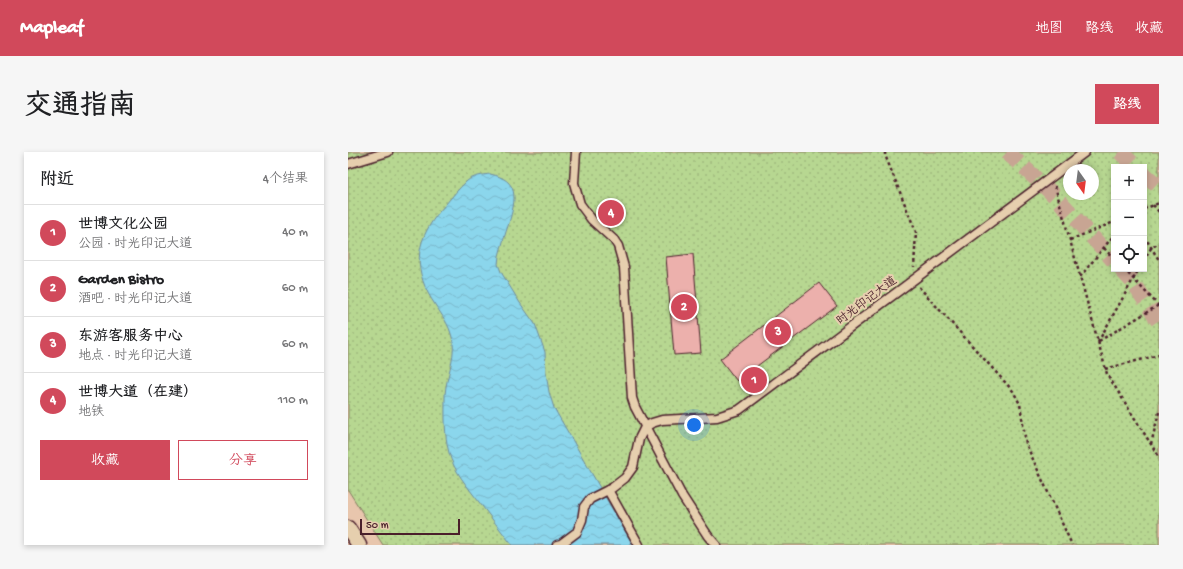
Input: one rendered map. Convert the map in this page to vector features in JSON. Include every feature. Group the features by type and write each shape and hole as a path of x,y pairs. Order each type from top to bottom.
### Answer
{"street":[{"path":"348,164 388,152"},
{"path":"576,152 574,183 580,204 592,220 614,240 618,246 624,267 632,398 635,407 682,496 708,536 716,545"},
{"name":"时光印记大道","path":"645,427 662,420 717,417 739,410 1085,152"},
{"path":"557,545 561,544 577,532 582,520 584,507 590,499 608,490 625,478 633,466 639,439 645,427"},
{"path":"608,490 640,545"},
{"path":"348,528 359,545"}],"path":[{"path":"885,152 916,232 913,280 1013,391 1020,404 1026,444 1072,545"},
{"path":"1052,176 1105,369 1159,457"},
{"path":"1147,208 1159,203"},
{"path":"1153,205 1159,212"},
{"path":"1070,240 1111,223"},
{"path":"1080,278 1113,236"},
{"path":"1147,241 1159,260"},
{"path":"1147,255 1151,248 1159,243"},
{"path":"1104,248 1111,256"},
{"path":"1098,342 1159,306 1127,272"},
{"path":"1098,342 1138,272"},
{"path":"1105,369 1159,355"},
{"path":"1151,444 1159,412"}],"green space":[{"path":"348,152 1159,152 1159,545 383,545 348,490"}],"water":[{"path":"490,174 507,181 511,186 514,199 499,256 498,264 501,272 535,324 545,352 549,392 554,408 633,545 512,545 466,484 451,460 447,446 445,395 452,362 453,342 449,328 428,293 423,281 419,258 424,236 436,215 467,181 478,176"}],"building":[{"path":"693,254 701,353 674,355 666,257"},
{"path":"819,283 837,306 737,381 720,359"}],"tunnel":[{"path":"1007,152 1055,196 1111,258"},
{"path":"1120,152 1133,164"},
{"path":"1147,177 1159,187"},
{"path":"1124,272 1133,282 1159,322"}],"place":[{"name":"世博大道（在建）","path":"611,213"},
{"name":"Garden Bistro","path":"684,307"},
{"name":"东游客服务中心","path":"778,332"},
{"name":"世博文化公园","path":"754,380"}]}
